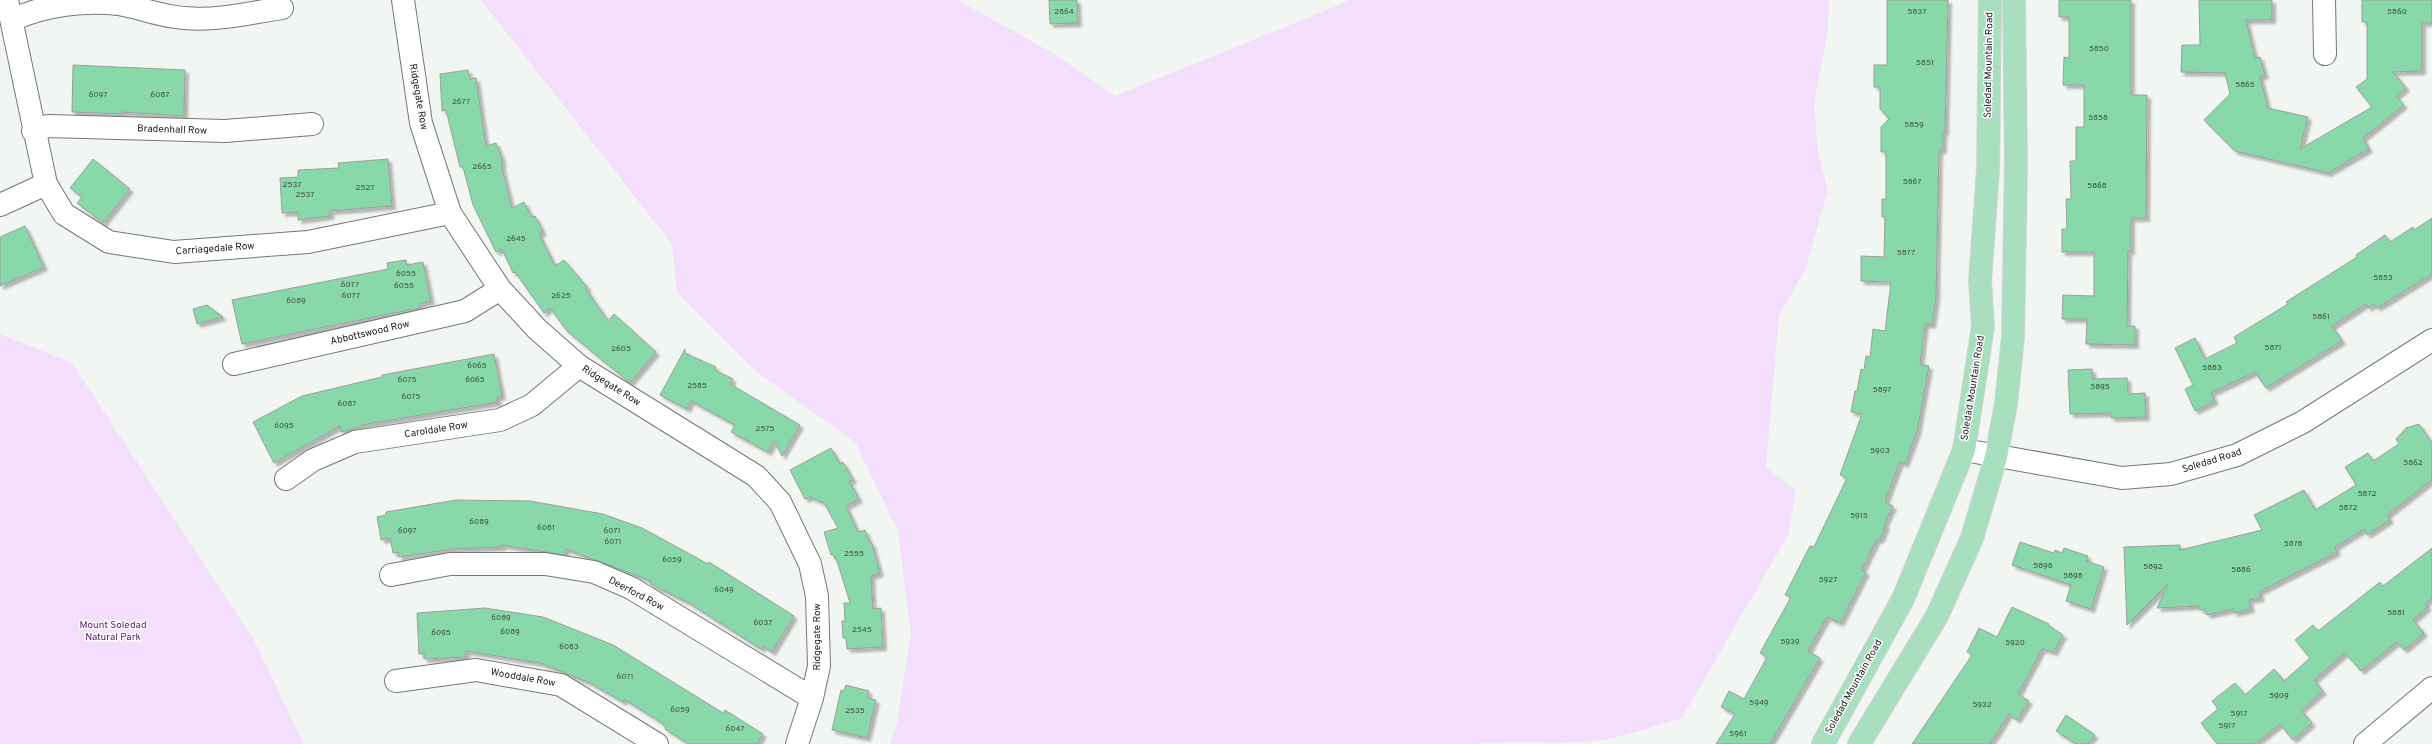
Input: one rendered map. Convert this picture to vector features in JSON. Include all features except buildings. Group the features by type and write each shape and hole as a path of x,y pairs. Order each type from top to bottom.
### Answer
{"main road":[{"name":"Soledad Mountain Road","path":"1822,744 1903,599 1964,450 1983,326 1980,282 1988,170 1990,0"},
{"path":"1859,744 1937,616 1972,538 1996,457 2006,404 2013,337 2016,164 2014,0"}],"street":[{"name":"Ridgegate Row","path":"403,0 421,123 450,213 500,289 537,329 579,366 756,476 780,502 810,564 817,596 819,666 812,698 797,744"},
{"path":"2324,0 2325,54"},
{"path":"10,10 27,13 81,2 118,4 183,18 210,20 282,8"},
{"name":"Carriagedale Row","path":"10,10 33,131 46,184 64,214 109,242 174,252 308,242 450,213"},
{"name":"Bradenhall Row","path":"33,131 48,126 226,131 312,124"},
{"path":"0,205 46,184"},
{"name":"Abbottswood Row","path":"234,364 465,311 500,289"},
{"name":"Soledad Road","path":"1964,450 1996,457 2122,478 2171,474 2237,455 2303,422 2432,340"},
{"name":"Caroldale Row","path":"286,479 313,460 355,442 500,420 532,405 579,366"},
{"name":"Deerford Row","path":"391,575 450,564 546,564 594,572 631,588 812,698"},
{"name":"Wooddale Row","path":"396,681 476,670 561,685 657,744"},
{"path":"2365,744 2432,688"}],"green space":[{"path":"481,0 958,0 1056,55 1115,96 1351,0 1829,0 1828,30 1814,104 1818,152 1828,190 1806,268 1779,316 1766,467 1796,491 1788,535 1682,718 1623,735 1586,742 1558,743 890,744 897,722 911,634 898,531 855,442 757,372 677,292 672,244"},
{"name":"Mount Soledad Natural Park","path":"0,334 72,363 254,640 304,744 0,744"}]}
